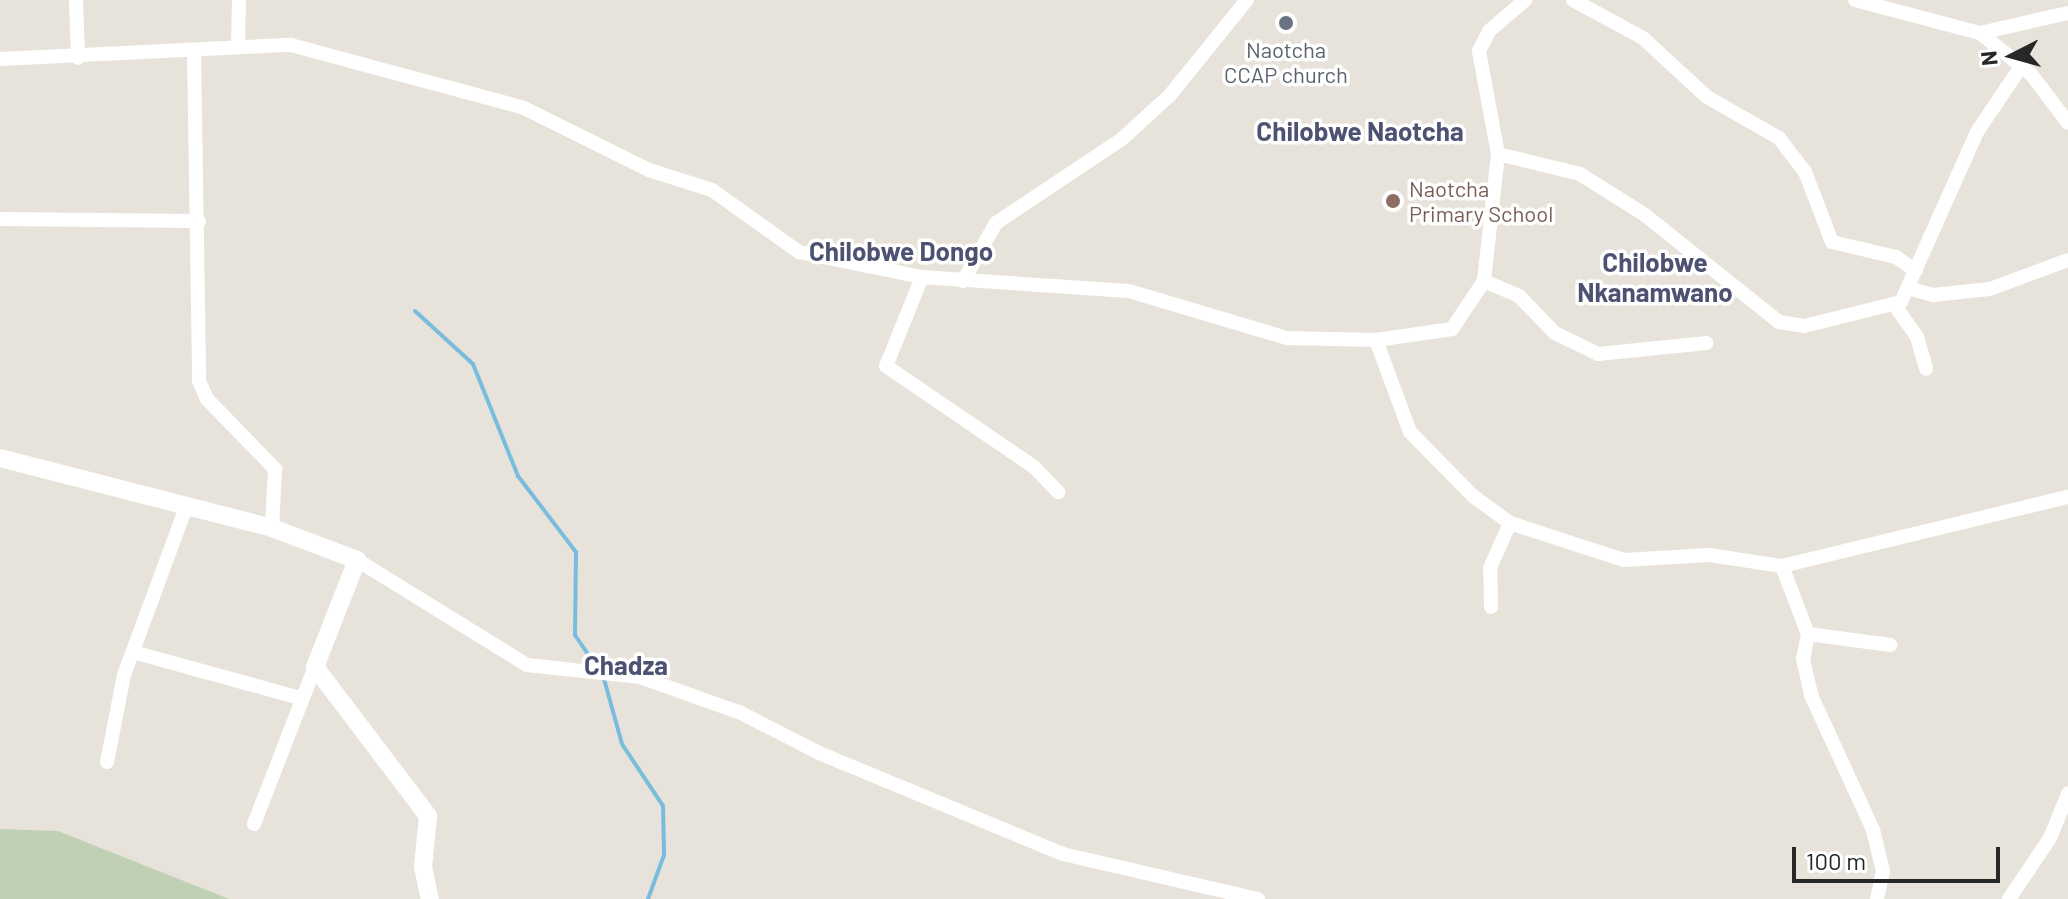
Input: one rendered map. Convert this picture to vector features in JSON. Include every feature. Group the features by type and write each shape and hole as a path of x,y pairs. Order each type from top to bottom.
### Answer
{"street":[{"path":"76,0 78,58"},
{"path":"238,46 239,0"},
{"path":"963,281 996,223 1122,139 1170,95 1247,0"},
{"path":"1573,0 1643,38 1707,97 1779,138 1805,172 1832,242 1887,254 1916,271"},
{"path":"1855,0 1980,33 2022,65 2068,123"},
{"path":"0,59 78,58 291,45 494,96 649,170 712,190 791,249 922,277 1129,291 1287,338 1376,340 1452,329 1484,281 1498,154 1479,51 1518,2"},
{"path":"1980,33 2068,13"},
{"path":"194,51 199,221 199,381 275,469 272,528"},
{"path":"1498,154 1568,169 1608,190 1785,326 1896,307 1911,289 1977,132 2022,65"},
{"path":"0,219 199,221"},
{"path":"1911,289 1933,295 1990,289 2068,260"},
{"path":"922,277 886,366 1034,467 1058,492"},
{"path":"1484,281 1519,296 1555,333 1598,354 1706,343"},
{"path":"1896,307 1917,337 1926,369"},
{"path":"1376,340 1417,441 1510,523 1630,561 1709,555 1782,566 2068,497"},
{"path":"0,458 185,510 272,528 357,560 520,662 640,677 741,713 819,753 1063,854 1258,899"},
{"path":"107,762 133,652 185,510"},
{"path":"1491,607 1490,568 1510,523"},
{"path":"254,824 300,698 357,560"},
{"path":"1782,566 1808,634 1803,659 1811,695 1873,830 1883,871 1877,899"},
{"path":"1808,634 1890,645"},
{"path":"133,652 300,698"},
{"path":"315,667 428,816 423,867 430,899"},
{"path":"2009,899 2050,838 2068,794"}],"green space":[{"path":"0,829 58,831 229,899 0,899"}],"waterway":[{"path":"415,311 473,364 518,476 576,552 575,635 597,668"},
{"path":"604,679 622,744 663,806 664,855 648,899"}],"place":[{"name":"Naotcha CCAP church","path":"1286,23"},
{"name":"Naotcha Primary School","path":"1393,201"}],"district":[{"name":"Chilobwe Naotcha","path":"1360,131"},
{"name":"Chilobwe Dongo","path":"901,251"},
{"name":"Chilobwe Nkanamwano","path":"1655,277"},
{"name":"Chadza","path":"626,665"}]}
